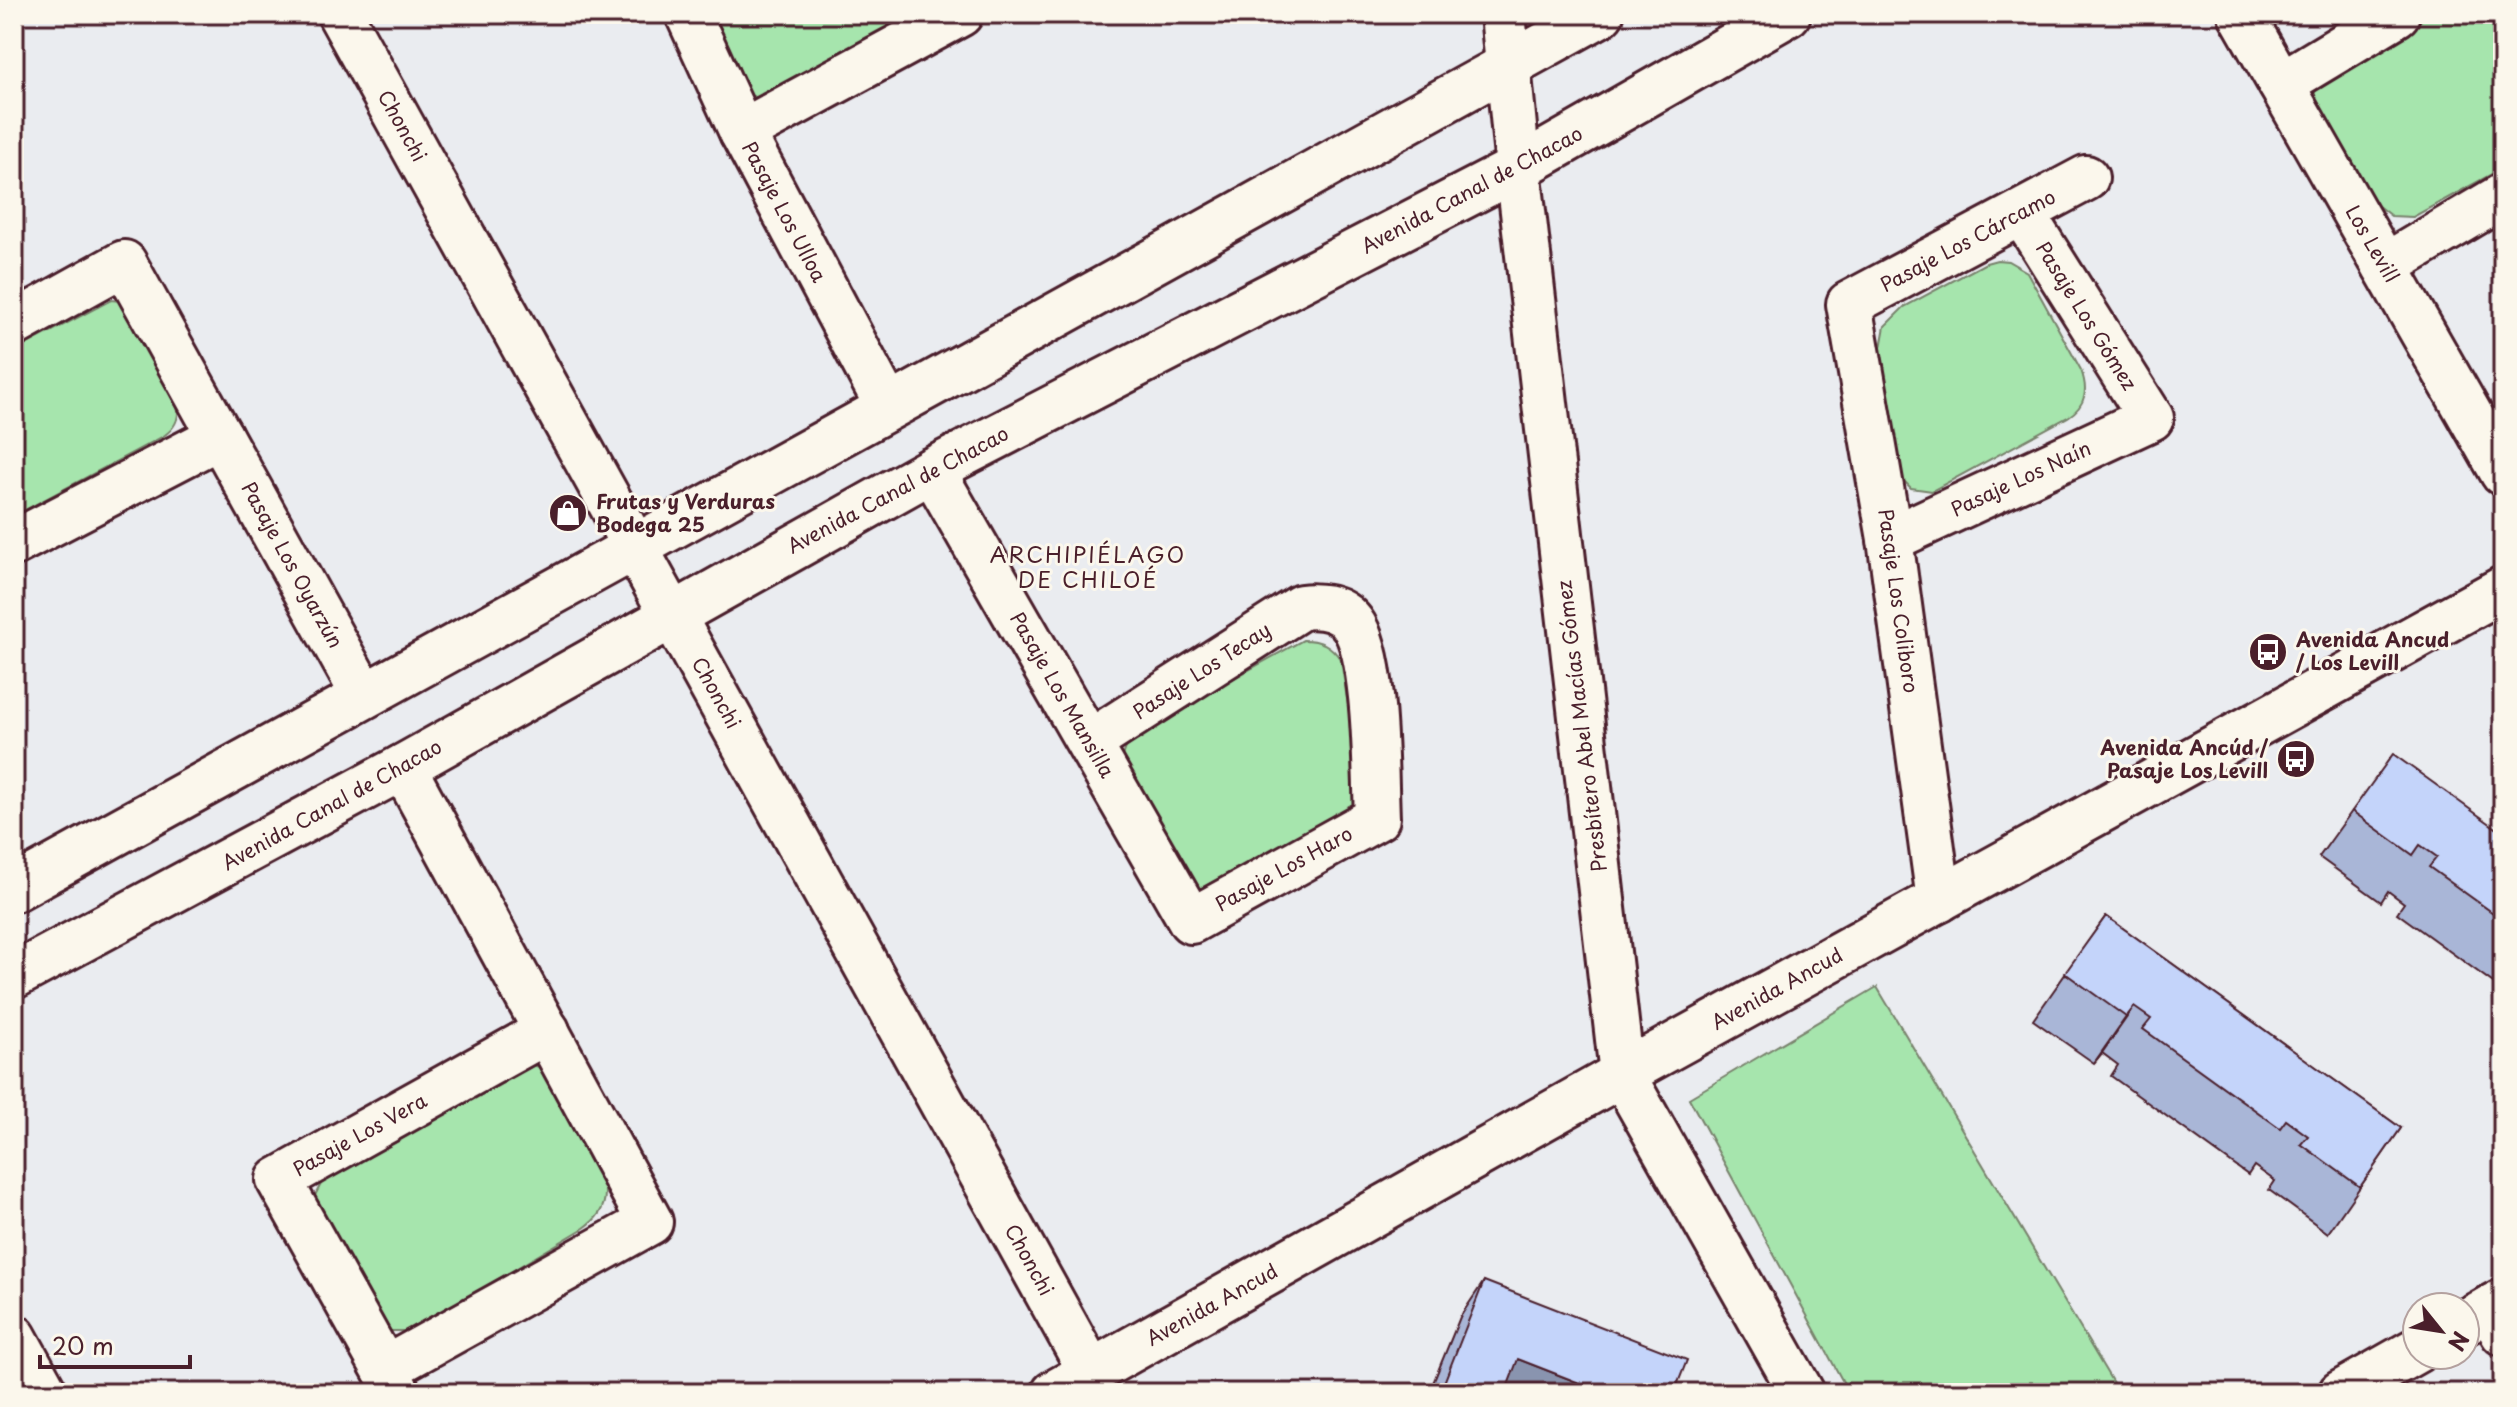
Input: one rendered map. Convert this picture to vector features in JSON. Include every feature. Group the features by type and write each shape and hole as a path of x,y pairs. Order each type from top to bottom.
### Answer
{"street":[{"name":"Chonchi","path":"340,14 1091,1372"},
{"name":"Pasaje Los Ulloa","path":"688,14 742,132 888,407"},
{"path":"742,132 960,14"},
{"name":"Presbítero Abel Macías Gómez","path":"1503,14 1622,1074 1802,1393"},
{"path":"14,889 1601,14"},
{"name":"Avenida Canal de Chacao","path":"14,976 403,767 932,470 1518,168 1788,14"},
{"name":"Los Levill","path":"2241,14 2503,473"},
{"path":"2281,84 2397,14"},
{"name":"Pasaje Los Cárcamo","path":"1849,304 2086,178"},
{"path":"2385,266 2503,196"},
{"name":"Pasaje Los Gómez","path":"2022,213 2151,418"},
{"name":"Pasaje Los Oyarzún","path":"14,324 124,263 363,694"},
{"name":"Pasaje Los Coliboro","path":"1849,304 1890,539 1939,900"},
{"name":"Pasaje Los Naín","path":"1890,539 2151,418"},
{"path":"14,543 220,436"},
{"name":"Pasaje Los Mansilla","path":"932,470 1191,921"},
{"name":"Avenida Ancud","path":"1054,1393 1622,1074 2503,589"},
{"name":"Pasaje Los Tecay","path":"1089,743 1301,607 1317,605 1335,610 1351,621 1363,644 1372,712 1377,818"},
{"name":"Pasaje Los Vera","path":"403,767 547,1031 650,1222 391,1381 279,1180 547,1031"},
{"name":"Pasaje Los Haro","path":"1191,921 1377,818"},
{"path":"14,1337 45,1393"},
{"path":"2341,1393 2401,1359"}],"green space":[{"path":"695,14 920,14 761,99 741,92"},
{"path":"2432,14 2497,16 2503,32 2503,168 2413,217 2391,216 2373,202 2314,97 2316,87 2339,67"},
{"path":"1997,260 2008,261 2027,272 2081,370 2085,384 2082,402 2068,417 1932,491 1911,488 1897,474 1880,353 1885,326 1904,307"},
{"path":"111,300 120,301 127,310 164,377 178,412 175,424 162,437 14,516 14,351"},
{"path":"1303,640 1325,644 1341,660 1361,790 1359,803 1207,890 1198,889 1122,762 1128,744 1151,724"},
{"path":"1877,987 2119,1393 1849,1393 1689,1098"},
{"path":"531,1065 545,1068 597,1168 605,1193 599,1213 584,1228 411,1331 390,1331 380,1326 312,1201 321,1184"}],"building":[{"path":"2393,754 2503,833 2503,920 2429,867 2437,857 2420,845 2413,855 2352,811"},
{"path":"2106,916 2401,1128 2360,1187 2301,1144 2308,1136 2286,1120 2280,1128 2143,1029 2151,1019 2134,1007 2126,1017 2065,973"},
{"path":"1484,1281 1687,1360 1674,1393 1605,1393 1518,1359 1505,1393 1440,1393"}],"place":[{"name":"Frutas y Verduras Bodega 25","path":"568,513"},
{"name":"Avenida Ancud / Los Levill","path":"2268,652"},
{"name":"Avenida Ancúd / Pasaje Los Levill","path":"2296,759"}],"district":[{"name":"ARCHIPIÉLAGO DE CHILOÉ","path":"1088,568"}]}
